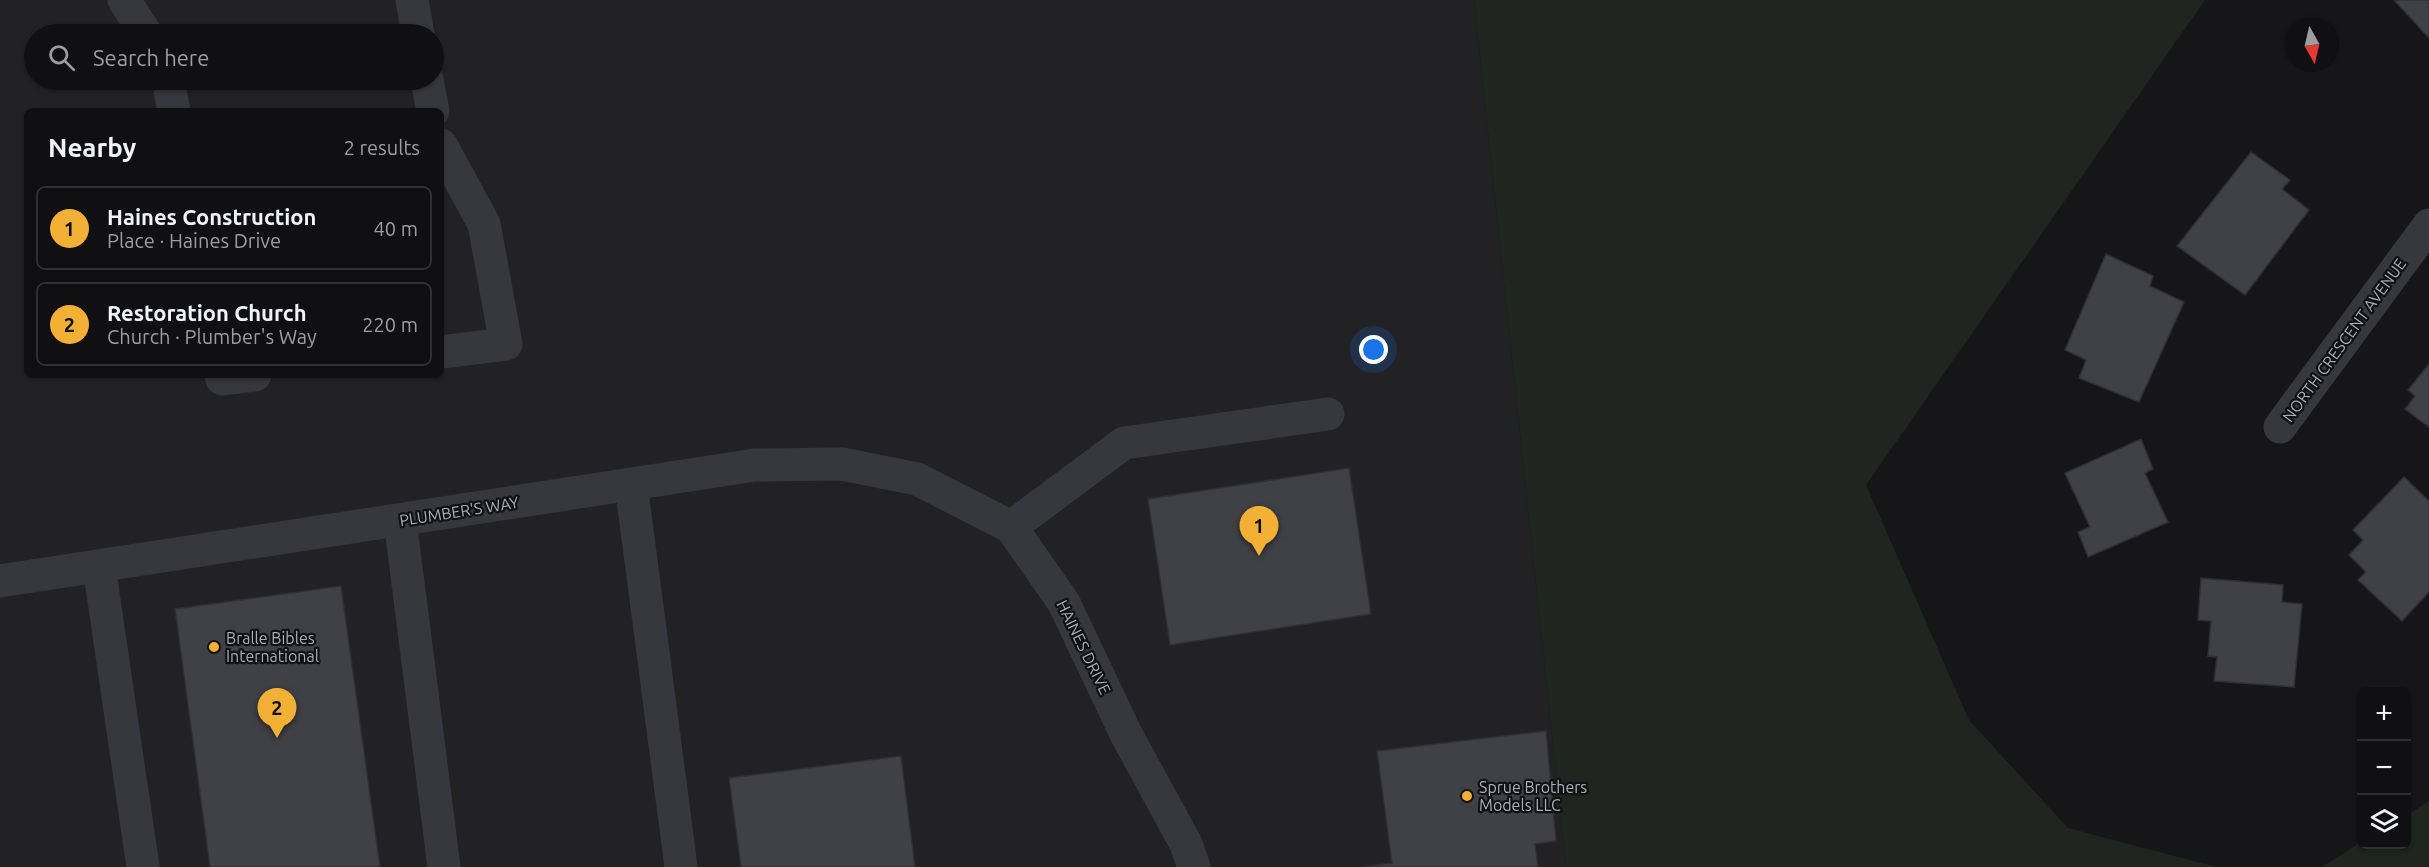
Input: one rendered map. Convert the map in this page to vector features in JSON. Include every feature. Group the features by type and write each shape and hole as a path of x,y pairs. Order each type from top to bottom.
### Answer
{"street":[{"path":"124,0 140,24"},
{"path":"412,0 416,24"},
{"path":"170,90 173,108"},
{"path":"429,90 432,108"},
{"path":"444,151 484,224 506,344 444,352"},
{"name":"NORTH CRESCENT AVENUE","path":"2280,427 2429,225"},
{"path":"1011,527 1124,443 1328,414"},
{"name":"PLUMBER'S WAY","path":"0,581 755,465 842,464 917,479"},
{"name":"HAINES DRIVE","path":"917,479 1011,527 1064,603 1126,734 1186,844 1194,867"},
{"path":"630,484 681,867"},
{"path":"400,520 444,867"},
{"path":"99,566 143,867"}],"shaded area":[{"path":"0,0 1474,0 1566,867 0,867"},
{"path":"1474,0 2205,0 1866,485 1969,720 2068,828 2216,867 1566,867"},
{"path":"2429,801 2429,867 2322,867 2357,845 2357,849 2411,849 2411,812"}],"building":[{"path":"2394,0 2429,0 2429,38"},
{"path":"2251,152 2290,180 2282,189 2309,210 2245,295 2177,246"},
{"path":"2106,254 2153,276 2150,286 2184,302 2139,402 2079,378 2086,360 2065,350"},
{"path":"2429,364 2429,427 2405,409 2415,396 2408,390"},
{"path":"2141,439 2153,469 2145,473 2168,522 2088,557 2078,532 2090,527 2065,473"},
{"path":"1349,468 1371,614 1170,645 1148,499"},
{"path":"2404,477 2429,501 2429,592 2402,621 2358,580 2366,572 2349,555 2363,540 2353,530"},
{"path":"2201,578 2283,585 2282,602 2302,604 2294,687 2214,681 2217,657 2208,656 2211,621 2198,620"},
{"path":"341,586 380,867 210,867 175,609"},
{"name":"Sprue Brothers Models LLC","path":"1546,731 1556,841 1535,844 1538,867 1362,867 1392,863 1377,751"},
{"path":"901,756 915,867 741,867 729,778"}],"place":[{"name":"Haines Construction","path":"1259,556"},
{"name":"Bralle Bibles International","path":"214,647"},
{"name":"Restoration Church","path":"277,738"},
{"name":"Sprue Brothers Models LLC","path":"1467,796"}]}
